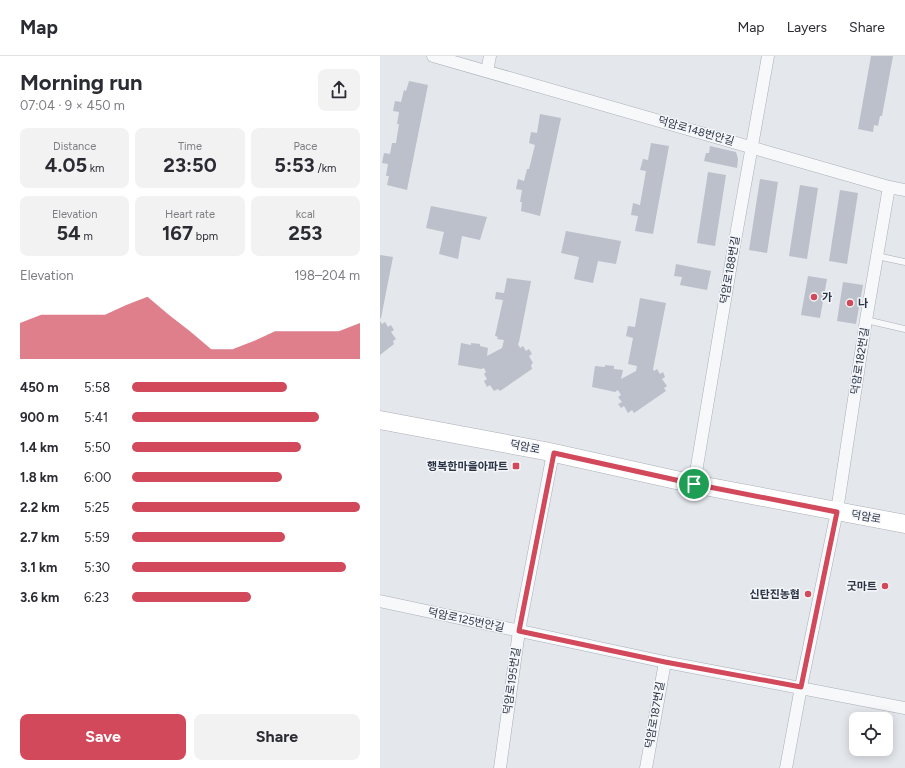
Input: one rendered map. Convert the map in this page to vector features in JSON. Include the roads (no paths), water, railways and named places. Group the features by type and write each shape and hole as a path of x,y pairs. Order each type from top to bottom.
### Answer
{"street":[{"name":"덕암로148번안길","path":"433,56 889,187 905,190"},
{"path":"487,71 490,56"},
{"name":"덕암로188번길","path":"694,484 732,252 768,56"},
{"name":"덕암로182번길","path":"786,768 837,512 866,320 889,187"},
{"name":"덕암로","path":"380,420 554,453 694,484 905,524"},
{"name":"덕암로195번길","path":"500,768 519,631 554,453"},
{"name":"덕암로125번안길","path":"380,601 665,662 905,708"},
{"name":"덕암로187번길","path":"646,768 665,662"}],"lane":[{"path":"878,256 905,262"},
{"path":"866,320 905,329"}],"place":[{"name":"가","path":"814,297"},
{"name":"나","path":"850,303"},
{"name":"행복한마을아파트","path":"516,466"},
{"name":"굿마트","path":"885,586"},
{"name":"신탄진농협","path":"808,594"}]}
